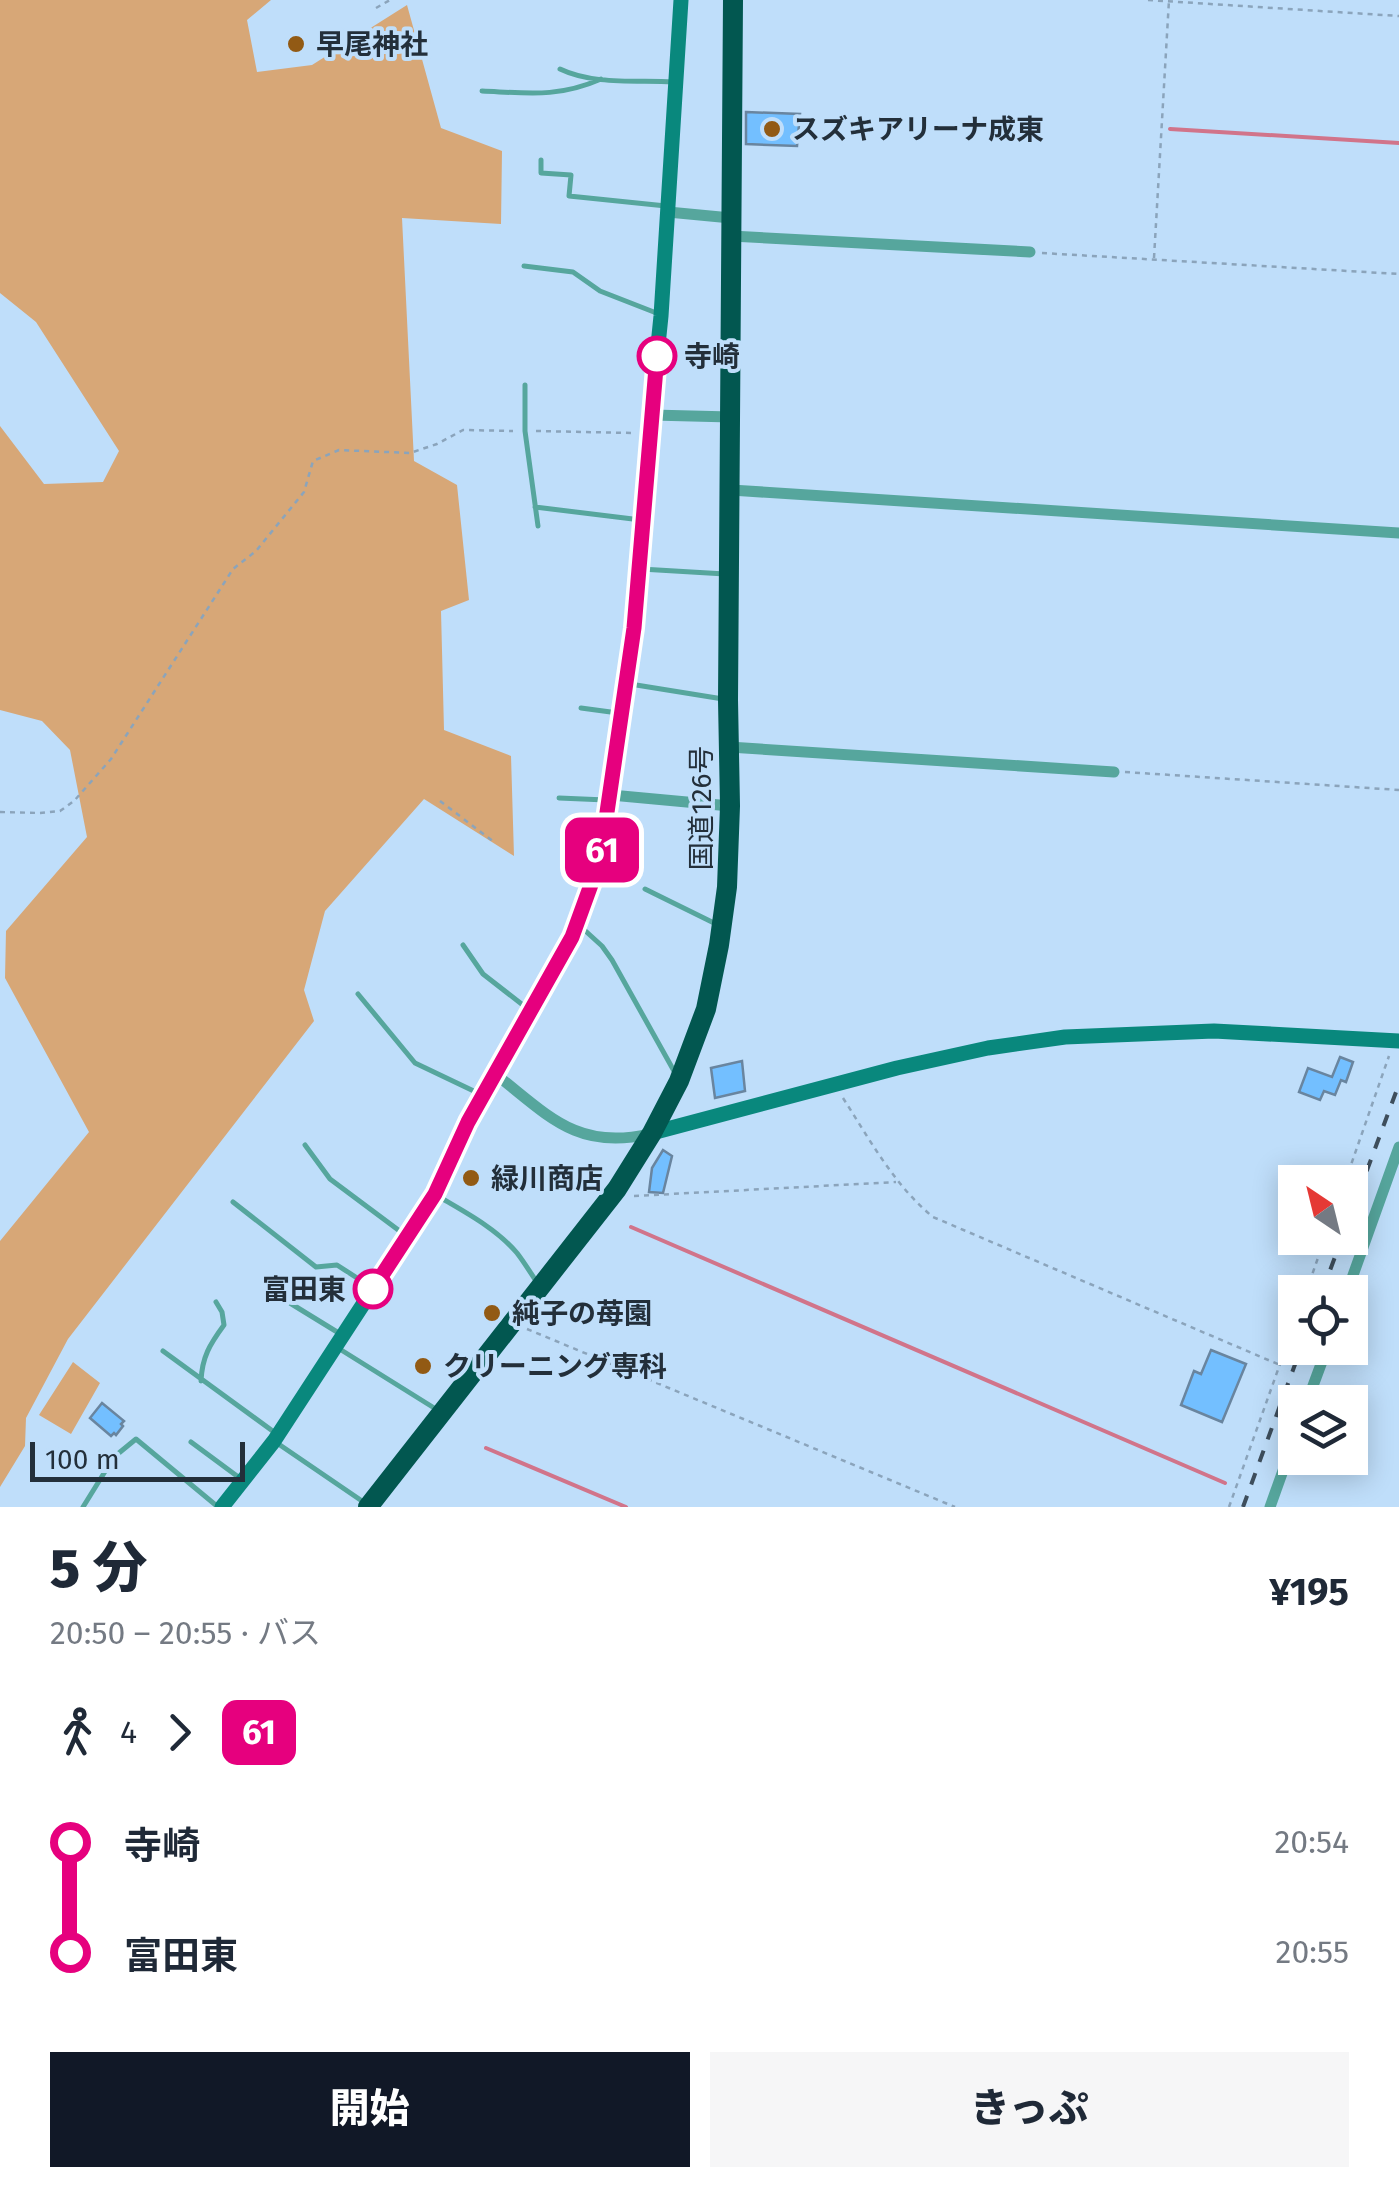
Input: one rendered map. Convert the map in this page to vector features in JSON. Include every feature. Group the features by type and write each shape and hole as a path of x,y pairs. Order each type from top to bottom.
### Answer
{"highway":[{"name":"国道126号","path":"369,1506 618,1190 680,1081 706,1009 728,887 732,0"}],"street":[{"path":"220,1507 276,1438 435,1194 482,1095 578,924 600,860 627,683 662,316 681,0"},
{"path":"668,209 731,227 1030,252"},
{"path":"652,415 731,417"},
{"path":"731,490 1399,533"},
{"path":"729,747 1114,772"},
{"path":"611,798 730,806"},
{"path":"494,1073 563,1127 587,1136 625,1140 834,1084 988,1048 1065,1036 1214,1032 1396,1041"},
{"path":"1353,1275 1399,1147"},
{"path":"1270,1507 1281,1475"}],"lane":[{"path":"560,69 601,79 676,82"},
{"path":"482,92 553,94 601,79"},
{"path":"541,160 540,173 571,175 569,196 668,209"},
{"path":"524,266 573,272 600,290 662,316"},
{"path":"525,386 525,431 538,526"},
{"path":"535,507 642,520"},
{"path":"638,569 730,575"},
{"path":"627,683 728,700"},
{"path":"582,708 623,714"},
{"path":"560,798 611,798"},
{"path":"645,890 722,927"},
{"path":"578,924 612,960 680,1081"},
{"path":"463,946 484,974 530,1010"},
{"path":"358,994 415,1063 482,1095"},
{"path":"306,1145 330,1179 407,1237"},
{"path":"435,1194 504,1241 541,1287"},
{"path":"233,1202 316,1267 337,1265 373,1289"},
{"path":"272,1292 442,1413"},
{"path":"200,1381 206,1350 224,1325 216,1302"},
{"path":"163,1352 369,1506"},
{"path":"83,1507 114,1457 136,1440 220,1507"},
{"path":"192,1442 244,1481"}],"path":[{"path":"376,8 390,0"},
{"path":"1148,0 1399,16"},
{"path":"1154,258 1168,1"},
{"path":"1030,252 1399,274"},
{"path":"0,812 60,811 99,773 233,569 256,551 304,492 313,460 339,450 410,453 463,430 650,433"},
{"path":"1114,772 1399,790"},
{"path":"440,801 494,842"},
{"path":"1351,1165 1396,1041"},
{"path":"834,1084 898,1182 933,1217 1278,1364"},
{"path":"618,1190 629,1196 898,1182"},
{"path":"512,1323 955,1507"},
{"path":"1228,1507 1280,1365"}],"shaded area":[{"path":"0,0 271,0 247,20 257,72 312,65 407,5 441,128 502,151 501,224 402,218 414,461 457,485 469,600 441,611 444,730 511,756 514,856 424,799 325,911 304,990 314,1021 68,1339 26,1418 25,1446 0,1487 0,1241 89,1132 5,978 6,931 87,837 70,750 42,721 0,710 0,426 44,484 103,482 119,451 36,322 0,293"},
{"path":"73,1362 100,1383 71,1434 39,1415"}],"building":[{"name":"スズキアリーナ成東","path":"746,112 800,114 797,146 746,144"},
{"path":"1340,1057 1353,1062 1346,1082 1341,1080 1335,1095 1324,1091 1320,1100 1299,1092 1308,1068 1332,1077"},
{"path":"742,1061 745,1091 715,1098 711,1068"},
{"path":"663,1150 672,1156 663,1193 649,1192 652,1168"},
{"path":"1211,1350 1246,1364 1222,1422 1181,1405 1194,1371 1201,1374"},
{"path":"102,1403 124,1421 116,1435 111,1436 90,1418"}],"waterway":[{"path":"1170,129 1399,143"},
{"path":"631,1227 1225,1483"},
{"path":"486,1448 626,1507"}],"railway":[{"path":"1368,1168 1399,1084"},
{"path":"1328,1275 1336,1255"},
{"path":"1243,1507 1295,1365"}],"bus line":[{"name":"61","path":"373,1289 435,1194 494,1073 572,937 600,860 634,628 657,356"}],"place":[{"name":"早尾神社","path":"296,44"},
{"name":"スズキアリーナ成東","path":"772,129"},
{"name":"寺崎","path":"657,356"},
{"name":"緑川商店","path":"471,1178"},
{"name":"富田東","path":"373,1289"},
{"name":"純子の苺園","path":"492,1313"},
{"name":"クリーニング専科","path":"423,1366"}]}
